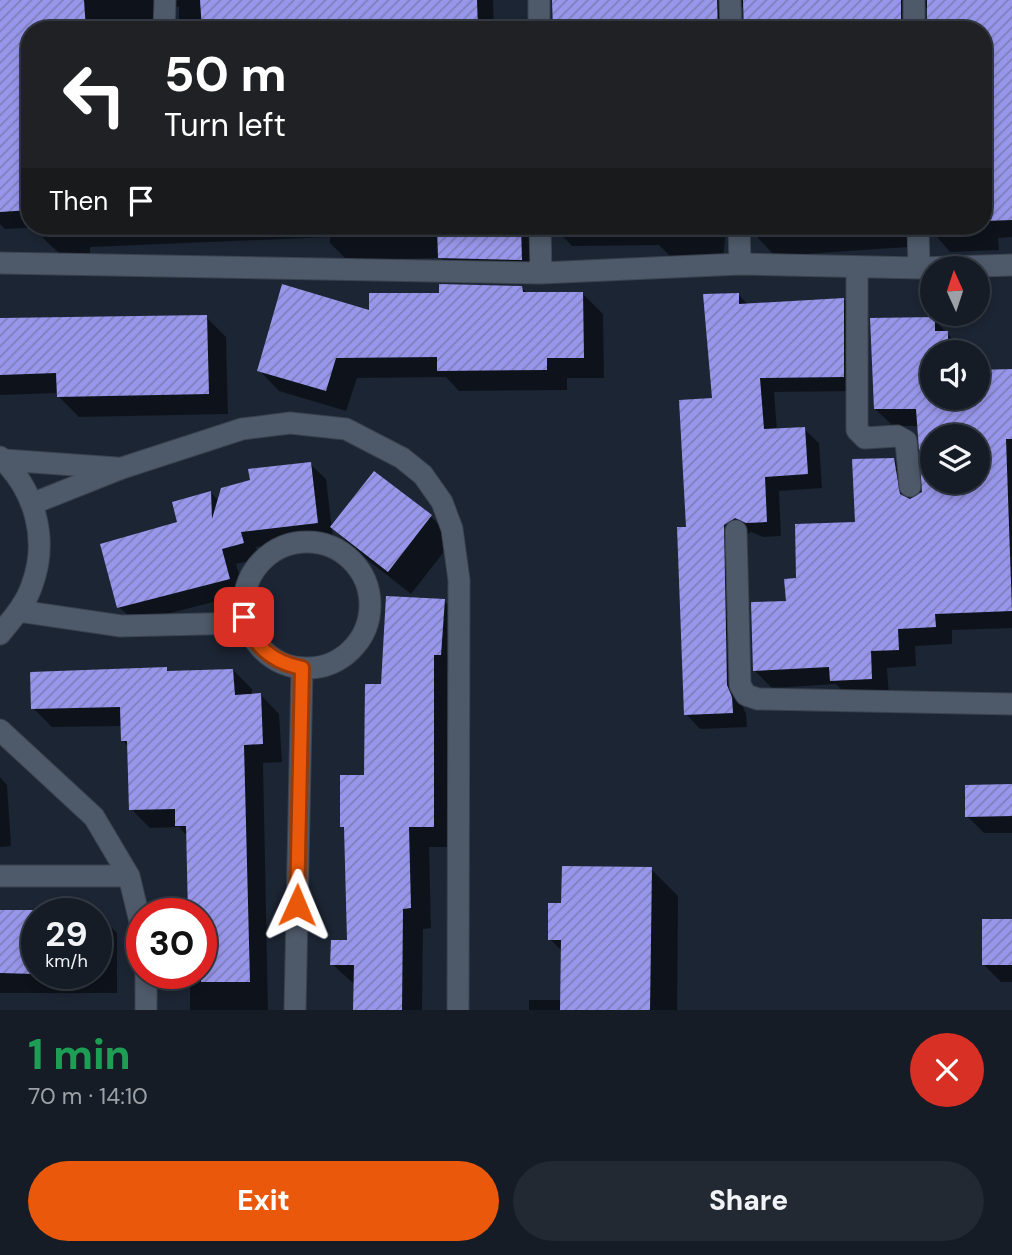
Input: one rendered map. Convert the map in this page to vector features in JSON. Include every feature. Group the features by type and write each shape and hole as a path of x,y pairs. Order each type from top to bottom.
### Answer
{"street":[{"path":"164,21 165,0"},
{"path":"539,0 539,21"},
{"path":"730,0 731,21"},
{"path":"914,0 914,21"},
{"path":"540,235 541,273"},
{"path":"739,235 740,264"},
{"path":"918,235 919,268"},
{"path":"0,263 541,273 740,264 919,268 1012,265"},
{"path":"857,267 857,430 865,439 897,436 906,441 910,486"},
{"path":"34,503 122,468 242,429 290,424 346,429 402,458 423,475 442,502 452,529 459,580 458,1010"},
{"path":"2,459 122,468"},
{"path":"0,634 19,611 33,584 39,533 34,503 2,459"},
{"path":"736,531 740,685 746,695 758,699 1012,704"},
{"path":"312,542 343,554 365,578 370,602 367,626 348,654 326,665 302,668 271,657 258,646 246,623 243,600 247,584 266,557 295,543 312,542"},
{"path":"19,611 121,626 246,623"},
{"path":"295,1010 302,668"},
{"path":"0,730 94,817 129,876 134,898"},
{"path":"0,876 129,876"},
{"path":"146,989 146,1010"}],"building":[{"path":"0,0 84,0 85,21 21,21 21,211 0,212"},
{"path":"200,0 477,0 478,21 201,21"},
{"path":"552,0 717,0 718,21 553,21"},
{"path":"743,0 901,0 901,21 744,21"},
{"path":"927,0 1012,0 1012,220 992,221 992,21 927,21"},
{"path":"437,235 521,235 522,260 438,258"},
{"path":"282,284 369,310 369,293 439,293 439,284 522,286 523,292 583,292 584,358 547,358 547,370 437,371 437,357 336,358 326,391 257,371"},
{"path":"739,293 739,304 844,298 844,377 760,378 764,429 805,427 808,474 765,477 767,522 746,523 735,518 724,525 727,685 732,697 733,713 684,715 677,527 686,527 679,400 712,398 703,294"},
{"path":"207,315 209,394 57,397 56,373 0,375 0,318"},
{"path":"920,317 920,326 935,326 935,331 948,331 948,340 920,340 920,410 990,410 990,370 1012,369 1012,439 1006,439 1012,611 935,614 936,627 898,629 899,650 871,651 872,679 830,681 829,667 753,671 751,602 786,601 784,579 796,578 795,524 855,522 852,459 894,458 900,494 910,499 920,493 990,494 990,424 920,424 920,464 916,409 874,409 870,318"},
{"path":"311,462 318,523 241,532 244,543 222,549 230,579 117,608 100,544 177,522 172,502 211,491 212,519 221,488 250,480 248,469"},
{"path":"374,471 432,515 388,572 330,527"},
{"path":"386,596 445,599 441,655 434,655 434,827 409,827 411,908 403,909 402,1010 353,1010 354,965 330,965 331,940 347,940 344,827 340,827 340,775 364,775 365,684 381,684"},
{"path":"167,667 167,671 233,669 235,695 261,693 263,744 244,745 250,982 217,982 217,898 188,898 186,826 175,826 175,809 129,810 127,741 121,741 120,707 31,709 30,672"},
{"path":"1012,784 1012,816 965,817 965,785"},
{"path":"562,866 652,867 650,1010 560,1010 561,940 548,940 548,903 561,903"},
{"path":"0,910 21,910 21,974 0,973"},
{"path":"982,919 1012,919 1012,965 982,965"}],"route":[{"path":"244,617 258,646 285,665 302,668 297,905"}]}
